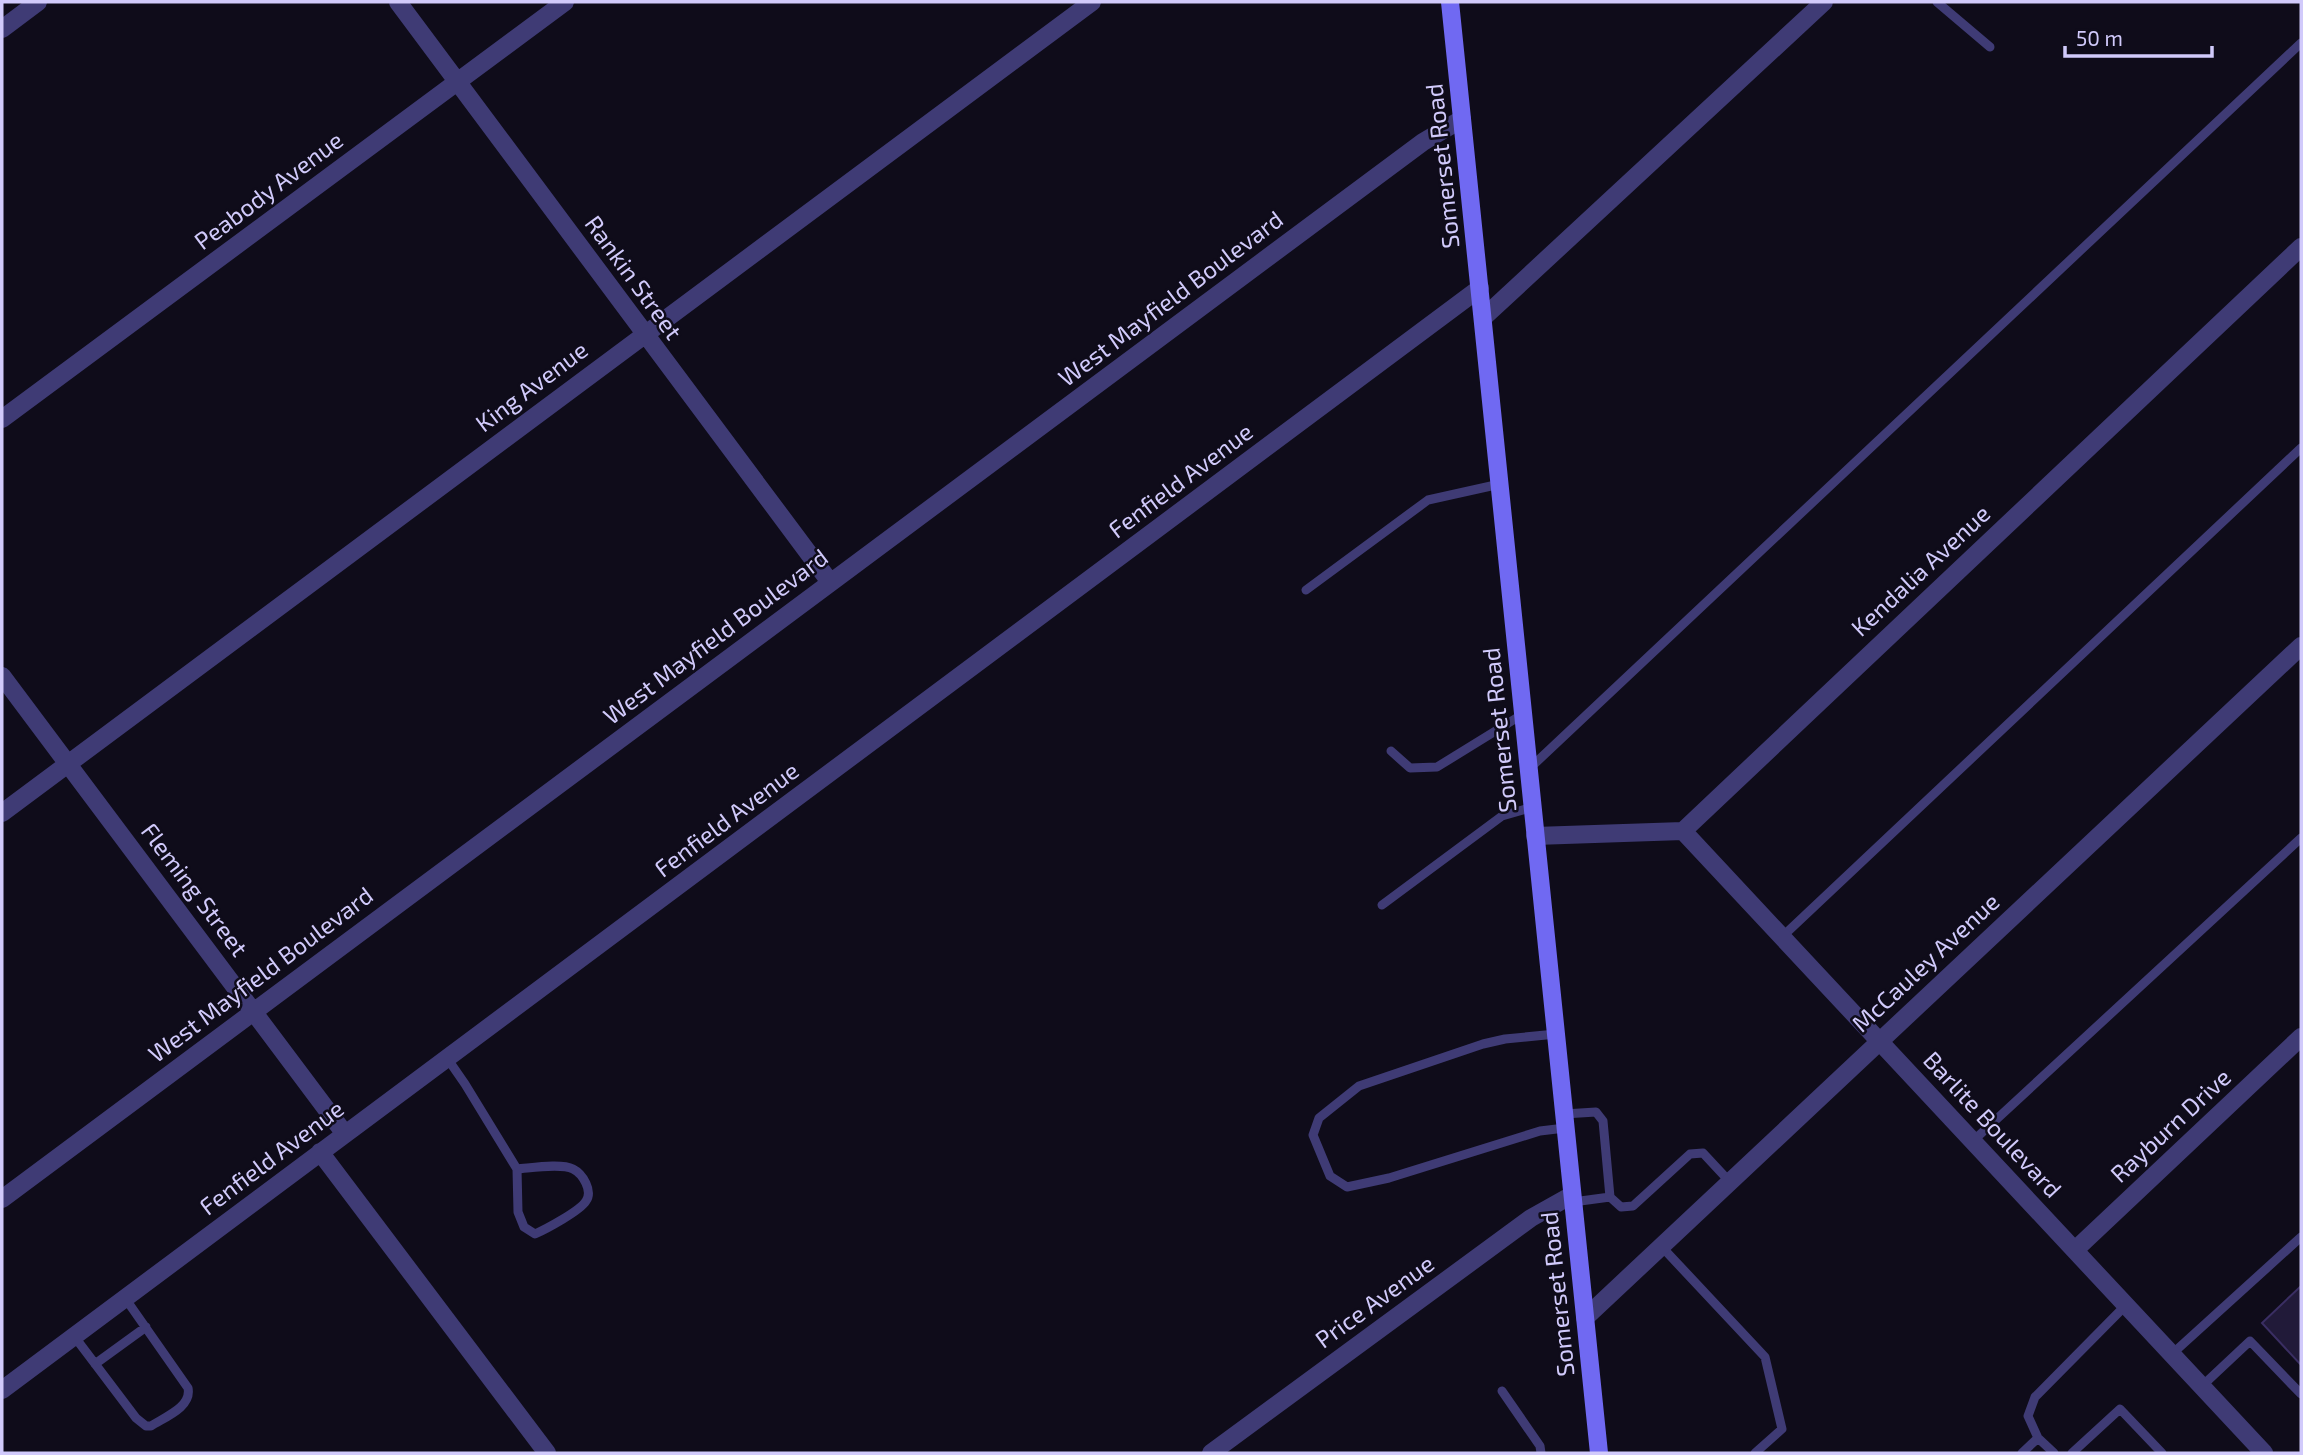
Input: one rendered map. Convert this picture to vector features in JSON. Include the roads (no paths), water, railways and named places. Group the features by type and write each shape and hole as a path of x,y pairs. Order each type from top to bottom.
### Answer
{"main road":[{"name":"Somerset Road","path":"1450,2 1599,1453"}],"street":[{"path":"2,29 38,2"},
{"name":"Rankin Street","path":"398,2 830,582"},
{"name":"Peabody Avenue","path":"2,419 565,2"},
{"name":"King Avenue","path":"2,813 1091,2"},
{"path":"1483,318 1824,2"},
{"name":"West Mayfield Boulevard","path":"2,1199 1423,142 1462,120"},
{"name":"Kendalia Avenue","path":"1683,831 2301,247"},
{"name":"Fenfield Avenue","path":"2,1390 1480,288"},
{"name":"McCauley Avenue","path":"1585,1318 2301,646"},
{"name":"Fleming Street","path":"2,676 345,1134"},
{"path":"1535,836 1683,831"},
{"name":"Barlite Boulevard","path":"1683,831 2264,1453"},
{"name":"Rayburn Drive","path":"2075,1250 2301,1037"},
{"path":"320,1153 547,1453"},
{"name":"Price Avenue","path":"1211,1453 1531,1218 1572,1199"}],"lane":[{"path":"1937,2 1990,47"},
{"path":"1529,769 2301,43"},
{"path":"1783,936 2301,448"},
{"path":"1306,590 1428,500 1500,484"},
{"path":"1391,751 1410,768 1437,767 1523,714"},
{"path":"1382,905 1502,816 1533,807"},
{"path":"1974,1140 2301,838"},
{"path":"1556,1034 1483,1044 1359,1086 1319,1118 1313,1135 1330,1177 1347,1187 1389,1178 1596,1112 1603,1121 1610,1198"},
{"path":"447,1058 517,1169 518,1212 524,1227 535,1234 548,1229 586,1202 589,1193 584,1179 572,1168 561,1166 517,1169"},
{"path":"1572,1199 1610,1198 1620,1206 1633,1206 1690,1154 1703,1153 1730,1182"},
{"path":"2172,1354 2301,1237"},
{"path":"1661,1246 1765,1357 1782,1429 1755,1453"},
{"path":"74,1336 136,1418 146,1426 151,1426 185,1404 190,1394 188,1388 125,1297"},
{"path":"2054,1453 2038,1438 2028,1416 2035,1397 2126,1305"},
{"path":"95,1364 146,1327"},
{"path":"2202,1386 2250,1341 2301,1394"},
{"path":"1502,1391 1540,1446 1541,1453"},
{"path":"2072,1453 2120,1409 2162,1453"},
{"path":"2022,1453 2038,1438"}]}
